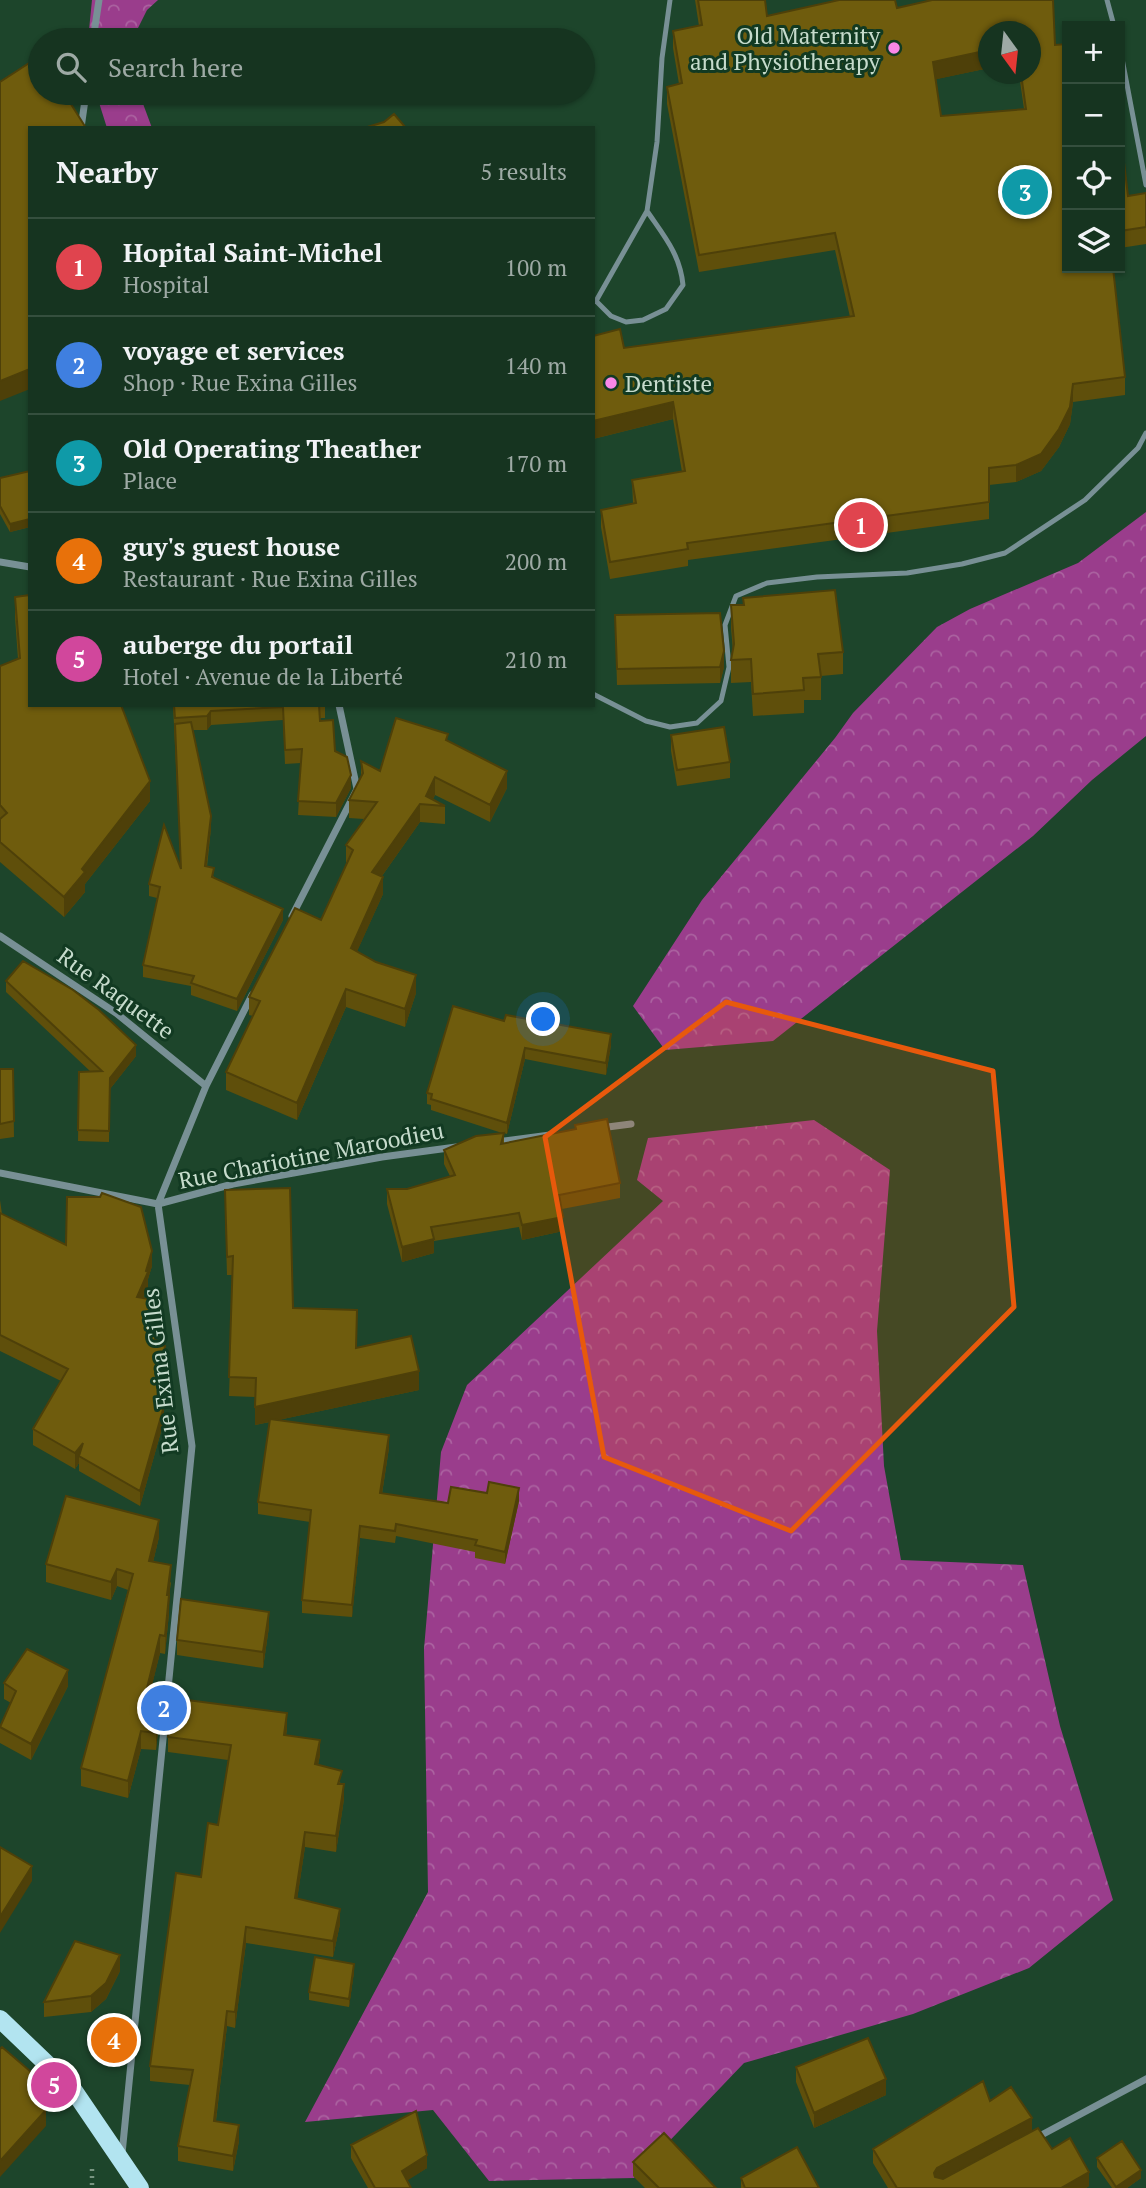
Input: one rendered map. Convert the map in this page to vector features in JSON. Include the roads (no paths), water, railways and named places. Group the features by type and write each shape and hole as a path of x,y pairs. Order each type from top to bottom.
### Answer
{"main road":[{"path":"0,2019 72,2088 140,2188"}],"street":[{"path":"95,28 99,0"},
{"path":"81,126 84,105"},
{"path":"0,562 28,567"},
{"path":"288,925 358,789 339,707"},
{"name":"Rue Raquette","path":"0,936 117,1013 206,1086"},
{"path":"158,1204 206,1086 256,987"},
{"path":"589,1130 631,1124"},
{"path":"492,1142 561,1133"},
{"name":"Rue Chariotine Maroodieu","path":"0,1173 158,1204 246,1182 382,1157 464,1146"},
{"name":"Rue Exina Gilles","path":"122,2162 192,1446 158,1204"},
{"path":"1025,2143 1146,2079"}],"lane":[{"path":"647,211 670,244 681,266 683,285 666,309 643,320 626,323 611,316 595,301 647,211 657,142 662,58 670,0"},
{"path":"1107,0 1113,21"},
{"path":"1125,75 1146,186"},
{"path":"595,695 646,721 670,727 697,723 721,701 729,667 725,625 736,596 767,583 817,577 907,573 962,564 1005,552 1085,499 1138,448 1146,433"}],"place":[{"name":"Old Maternity and Physiotherapy","path":"894,48"},
{"name":"Old Operating Theather","path":"1025,192"},
{"name":"Dentiste","path":"611,383"},
{"name":"Hopital Saint-Michel","path":"861,525"},
{"name":"voyage et services","path":"164,1708"},
{"name":"guy's guest house","path":"114,2040"},
{"name":"auberge du portail","path":"54,2085"}]}
